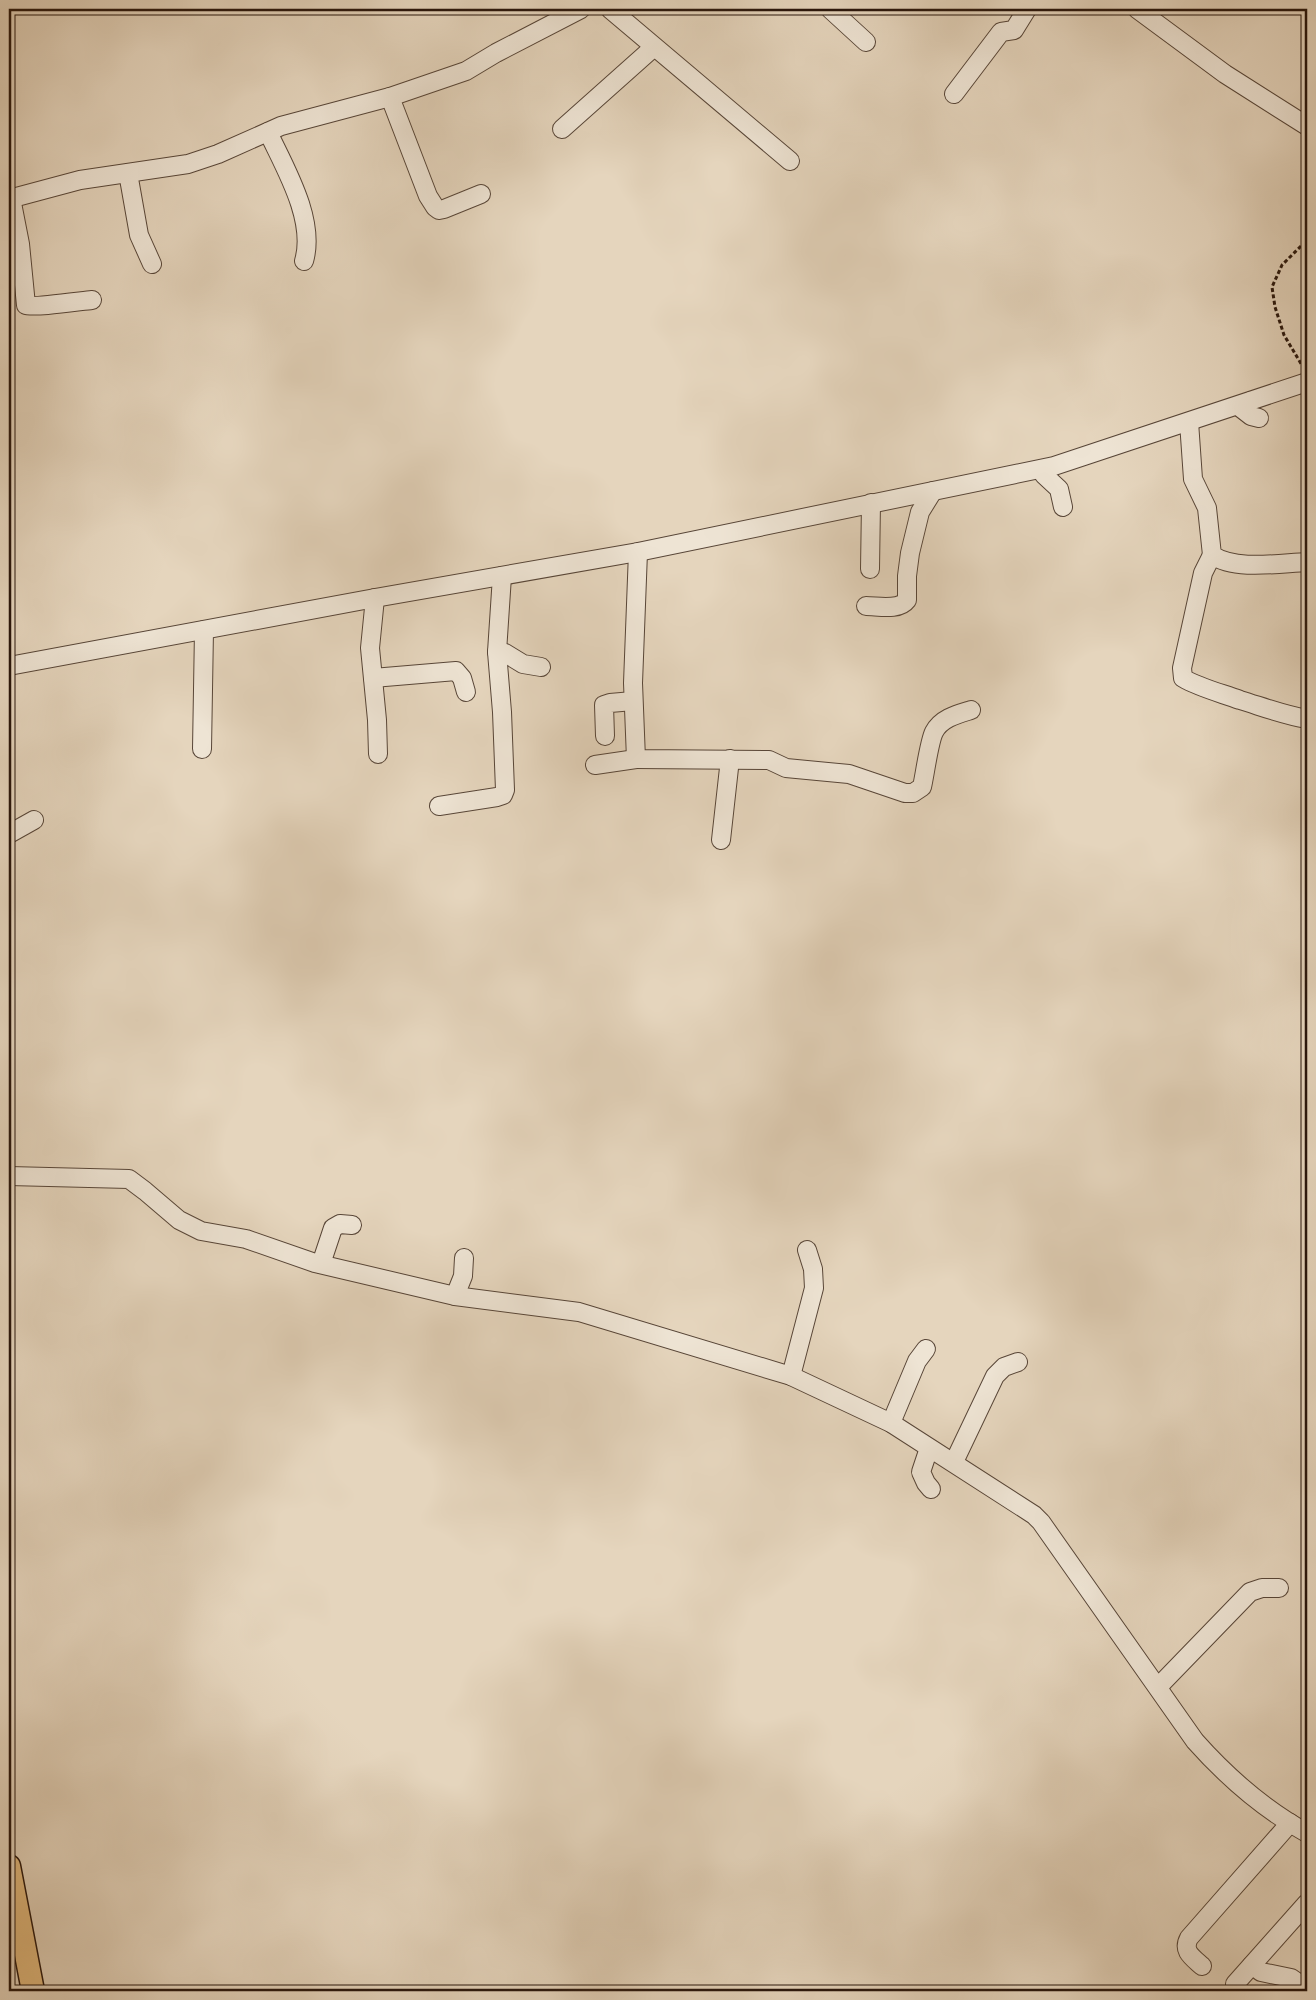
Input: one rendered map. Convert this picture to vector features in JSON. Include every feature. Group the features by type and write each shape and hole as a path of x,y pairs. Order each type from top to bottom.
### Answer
{"main road":[{"path":"9,1866 33,1991"}],"street":[{"path":"92,300 31,307 26,305 20,244 10,198 80,180 188,164 218,154 281,126 390,97 466,71 496,53 581,9"},
{"path":"610,9 790,160"},
{"path":"830,9 866,42"},
{"path":"954,94 992,42 1001,32 1014,30 1027,9"},
{"path":"1137,9 1225,74 1307,126"},
{"path":"562,129 654,47"},
{"path":"390,97 428,196 435,207 439,210 444,209 482,194"},
{"path":"268,132 304,219 308,241 304,261"},
{"path":"128,173 139,235 152,264"},
{"path":"9,666 374,598 638,552 871,502 1042,468 1189,422 1307,382"},
{"path":"1251,401 1242,409 1251,416 1259,418"},
{"path":"1189,422 1193,479 1207,508 1212,555 1203,572 1182,668 1183,678 1220,693 1307,719"},
{"path":"1042,468 1044,475 1059,489 1062,507"},
{"path":"866,606 895,606 904,604 908,600 907,576 910,553 920,512 933,490"},
{"path":"870,569 871,502"},
{"path":"636,759 633,702 638,552"},
{"path":"1212,555 1217,558 1248,564 1307,562"},
{"path":"440,806 503,795 505,790 502,712 496,652 502,576"},
{"path":"374,598 370,648 377,720 378,754"},
{"path":"202,749 204,630"},
{"path":"496,652 505,653 523,664 541,667"},
{"path":"373,678 456,671 462,678 466,692"},
{"path":"605,736 604,705 610,702 633,702"},
{"path":"595,765 636,759 769,760 786,768 849,774 905,794 914,793 922,787 934,732 943,721 971,710"},
{"path":"721,840 730,759"},
{"path":"9,834 34,820"},
{"path":"9,1176 129,1180 179,1220 201,1232 246,1239 321,1264 455,1296 579,1312 791,1376 891,1423 1023,1507 1041,1522 1196,1741 1211,1759 1260,1802 1307,1833"},
{"path":"321,1264 333,1228 340,1224 352,1224"},
{"path":"791,1376 814,1288 807,1250"},
{"path":"455,1296 464,1276 464,1258"},
{"path":"891,1423 917,1361 926,1349"},
{"path":"954,1462 995,1376 1004,1366 1018,1362"},
{"path":"929,1448 921,1472 926,1483 932,1489"},
{"path":"1158,1687 1250,1592 1262,1588 1279,1588"},
{"path":"1202,1966 1186,1951 1185,1945 1188,1938 1290,1823"},
{"path":"1235,1984 1307,1903"},
{"path":"1252,1965 1261,1972 1291,1978 1304,1987"}],"path":[{"path":"1301,246 1282,265 1272,287 1275,307 1284,335 1307,374"}]}
